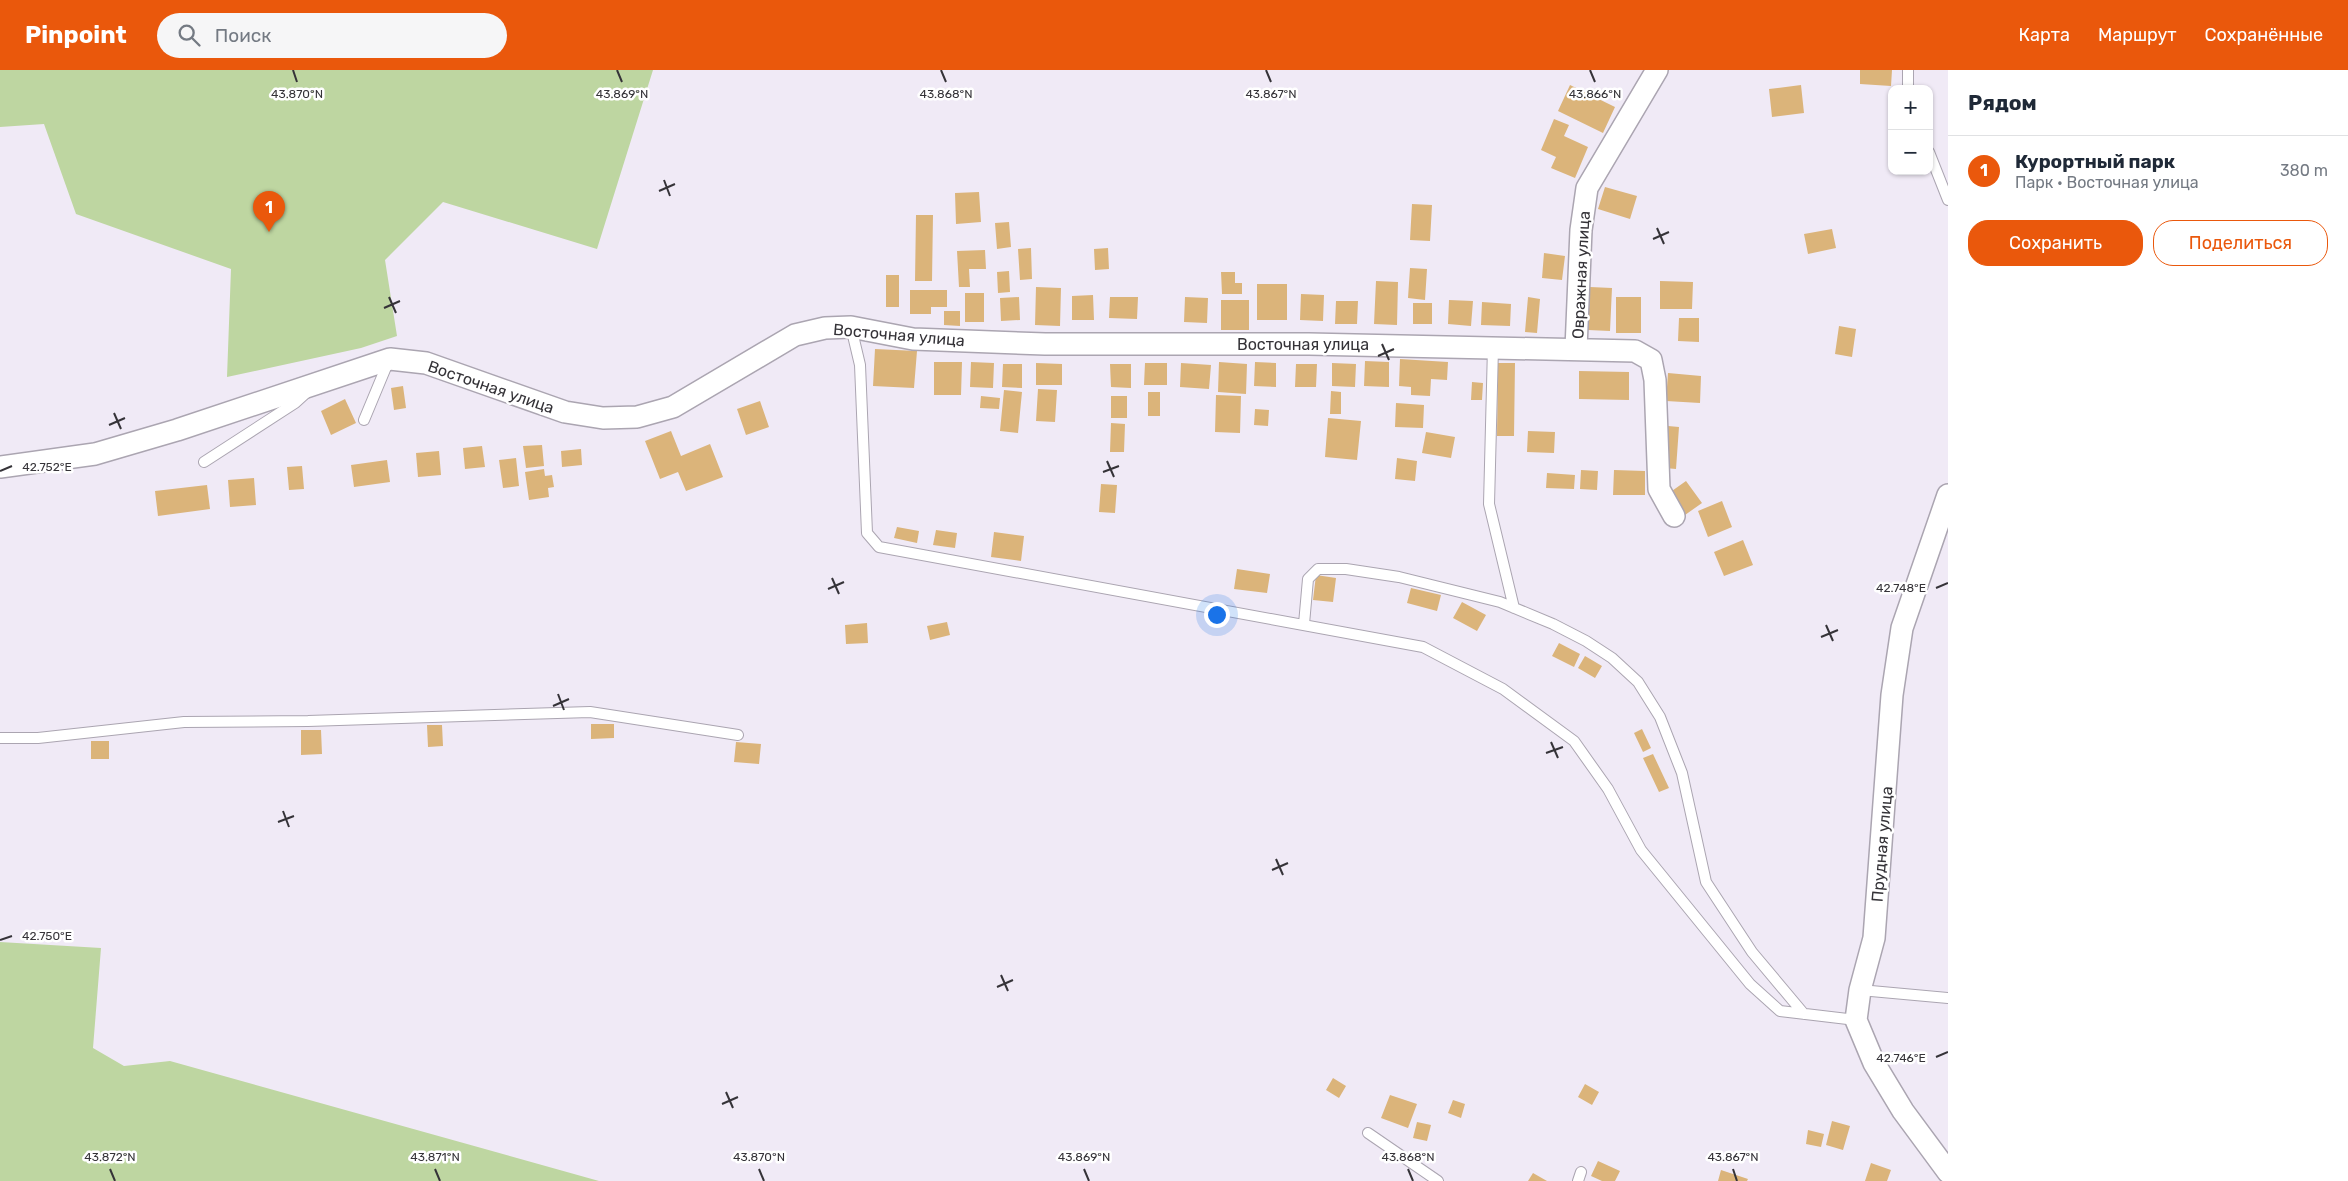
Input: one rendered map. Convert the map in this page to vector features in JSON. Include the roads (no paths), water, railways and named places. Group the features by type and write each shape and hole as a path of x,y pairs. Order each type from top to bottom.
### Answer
{"street":[{"name":"Овражная улица","path":"1576,349 1580,230 1587,188 1657,70"},
{"name":"Восточная улица","path":"0,467 95,454 177,430 390,359 426,363 565,412 603,418 636,417 673,407 795,335 825,328 851,327 913,339 1045,344 1493,346 1635,351 1651,360 1655,380 1658,489 1674,516"},
{"name":"Прудная улица","path":"1856,1020 1860,990 1874,938 1892,695 1902,628 1948,495"},
{"path":"1856,1020 1874,1063 1898,1103 1948,1172"}],"lane":[{"path":"1908,70 1908,85"},
{"path":"1933,162 1948,200"},
{"path":"851,327 860,365 867,533 879,548 1423,647 1503,690 1574,741 1608,788 1641,850 1750,984 1780,1011 1856,1020"},
{"path":"1493,346 1489,504 1514,608"},
{"path":"364,420 390,359"},
{"path":"204,462 295,403 317,382"},
{"path":"1304,624 1308,579 1318,569 1346,569 1398,577 1500,602 1586,641 1612,658 1638,682 1660,717 1682,773 1706,882 1752,952 1804,1014"},
{"path":"0,738 38,738 184,722 308,721 590,712 738,735"},
{"path":"1860,990 1948,998"},
{"path":"1368,1133 1438,1181"}],"place":[{"name":"Курортный парк","path":"269,232"}]}
